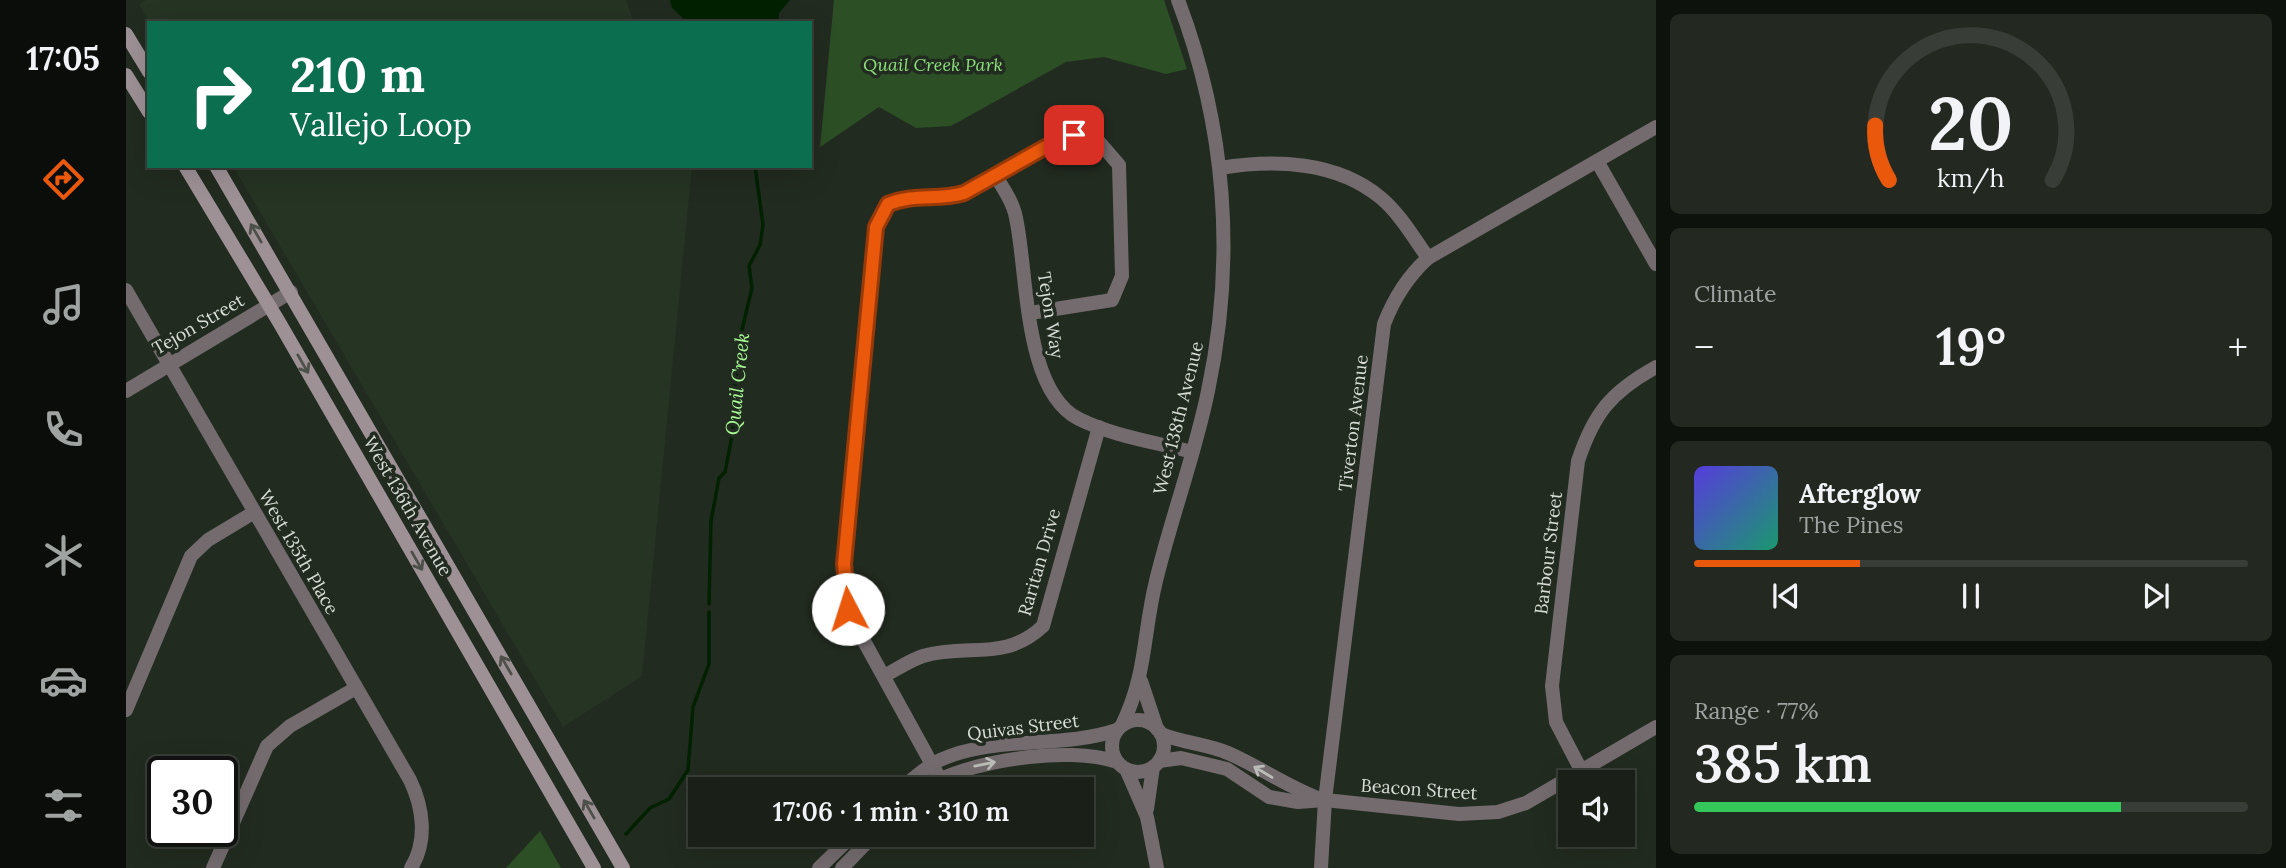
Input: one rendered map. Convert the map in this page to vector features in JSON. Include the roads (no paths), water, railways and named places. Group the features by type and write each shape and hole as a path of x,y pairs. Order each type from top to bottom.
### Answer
{"main road":[{"path":"126,34 147,69"},
{"path":"126,75 147,109"},
{"name":"West 136th Avenue","path":"186,168 269,305 594,868"},
{"name":"West 136th Avenue","path":"217,168 623,868"}],"street":[{"name":"West 138th Avenue","path":"1120,727 1141,680 1155,583 1208,393 1221,310 1224,229 1220,168 1203,77 1178,0"},
{"name":"Tiverton Avenue","path":"1321,868 1325,800 1384,324 1405,282 1428,258 1656,127"},
{"path":"939,777 848,609 844,564 876,227 888,204 908,196 950,197 1058,140 1074,135 1094,136 1119,165 1122,276 1112,300 1030,313"},
{"path":"1597,161 1656,264"},
{"path":"1220,168 1282,162 1316,168 1361,185 1382,198 1428,258"},
{"name":"Tejon Way","path":"995,175 1016,218 1035,349 1047,388 1064,409 1099,427 1192,452"},
{"name":"West 135th Place","path":"126,290 416,793 422,837 411,868"},
{"name":"Tejon Street","path":"126,391 291,292"},
{"name":"Barbour Street","path":"1581,770 1556,722 1552,686 1578,461 1587,434 1601,409 1617,392 1656,367"},
{"name":"Raritan Drive","path":"884,676 923,656 1008,648 1028,640 1043,626 1099,427"},
{"path":"126,710 191,556 208,540 253,513"},
{"name":"West 138th Avenue","path":"1141,680 1159,731"},
{"path":"213,868 267,746 289,726 356,688"},
{"path":"1147,817 1112,745 1120,727 1137,720 1159,731 1164,748 1147,790 1147,817 1157,868"},
{"name":"Quivas Street","path":"917,777 933,765 957,754 997,746 1093,738 1120,727"},
{"name":"Beacon Street","path":"1581,770 1656,727"},
{"name":"Beacon Street","path":"1159,731 1183,743 1226,752 1267,775 1325,800"},
{"name":"Quivas Street","path":"945,777 1004,760 1091,755 1121,765"},
{"name":"Beacon Street","path":"1156,764 1181,758 1227,769 1269,797 1298,802 1325,800 1460,814 1497,812 1526,803 1558,784"},
{"path":"1121,765 1140,772 1156,764"},
{"path":"818,868 840,847"},
{"path":"850,865 864,847"}],"waterway":[{"name":"Quail Creek","path":"709,604 711,521 719,478 725,472 733,431 732,410 741,334 752,288 749,266 760,245 763,225 755,168"},
{"name":"Quail Creek","path":"626,834 650,808 669,799 688,770 693,707 709,664 709,612"}],"park label":[{"name":"Quail Creek Park","path":"933,64"}]}
